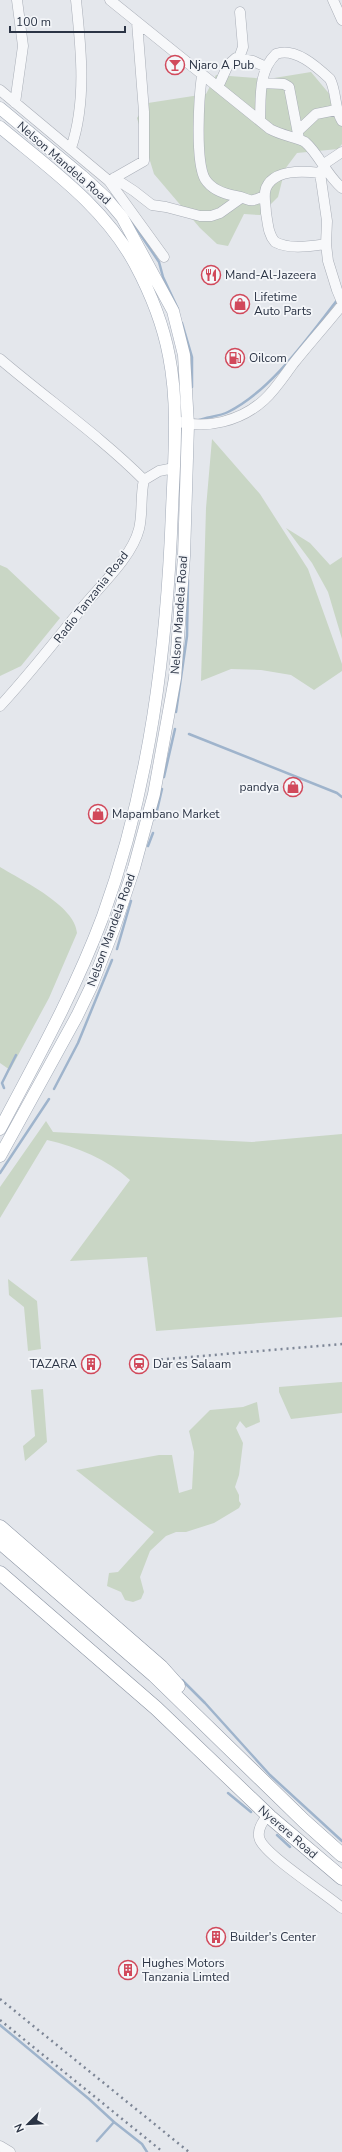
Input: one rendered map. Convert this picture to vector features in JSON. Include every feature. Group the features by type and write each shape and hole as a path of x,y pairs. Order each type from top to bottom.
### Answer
{"highway":[{"path":"0,1527 161,1667 261,1779"},
{"path":"0,1542 154,1675 261,1779"},
{"path":"0,1573 156,1708 236,1785"},
{"path":"0,1584 187,1748 236,1785"},
{"name":"Nyerere Road","path":"261,1779 342,1855"},
{"name":"Nyerere Road","path":"236,1785 268,1815 342,1878"}],"main road":[{"name":"Nelson Mandela Road","path":"0,108 82,176 106,198 122,217 173,311 184,355 188,425 184,556 175,678 154,794 134,868 114,928 91,987 77,1016 0,1156"},
{"name":"Nelson Mandela Road","path":"0,127 74,188 102,217 134,262 153,303 165,338 173,378 176,421 170,557 161,670 154,721 121,857 104,914 79,978 0,1129"}],"street":[{"path":"15,103 23,46 18,0"},
{"path":"71,148 77,130 80,98 80,38 76,0"},
{"path":"110,0 202,75 278,134 299,134 316,114 336,110"},
{"path":"333,0 342,20"},
{"path":"239,58 243,47 240,12"},
{"path":"111,179 144,161 144,112 137,22"},
{"path":"260,120 262,83 266,67 270,60 281,52 295,53 330,79 333,85 336,110 342,121"},
{"path":"218,87 232,60 239,58 266,67"},
{"path":"202,75 200,96 201,170 205,180 216,191 250,202 264,196"},
{"path":"262,83 284,84 289,87 299,134 314,153 322,170 327,221 326,244 332,274 342,302"},
{"path":"0,90 111,179 134,191 152,206 166,207 200,216 211,216 220,213 241,198"},
{"path":"322,170 333,157 342,152"},
{"path":"326,244 306,246 282,245 275,242 268,229 264,196 268,184 292,171 322,170 342,188"},
{"path":"111,179 164,258"},
{"path":"176,421 188,425 220,423 252,410 275,388 342,305"},
{"path":"0,359 44,397 120,456 144,480 159,471 174,468"},
{"name":"Radio Tanzania Road","path":"0,706 28,675 118,566 133,543 139,529 141,490 144,480"},
{"path":"268,1815 259,1831 260,1840 270,1853 342,1908"},
{"path":"0,2146 10,2152"}],"green space":[{"path":"311,72 342,109 342,144 338,149 297,153 285,169 278,197 260,215 244,214 228,246 217,244 200,228 154,174 137,118 148,103 206,94 216,75 268,79"},
{"path":"212,439 260,494 308,569 342,664 342,671 314,690 291,675 261,670 231,669 201,681 206,508"},
{"path":"286,528 310,543 330,565 342,557 342,639 328,592 312,563"},
{"path":"0,565 7,568 60,618 21,666 0,676"},
{"path":"0,867 33,886 58,904 68,913 74,923 77,933 49,998 10,1070 0,1063"},
{"path":"46,1121 53,1132 252,1142 342,1134 342,1317 156,1331 147,1257 70,1261 130,1180 112,1166 80,1150 47,1140 0,1218 0,1187"},
{"path":"8,1279 37,1301 41,1349 28,1351 24,1307 9,1295"},
{"path":"342,1382 342,1413 291,1419 279,1392 279,1387"},
{"path":"43,1389 47,1442 25,1461 23,1446 35,1436 31,1390"},
{"path":"257,1402 260,1422 246,1428 240,1421 236,1428 243,1443 239,1475 235,1487 241,1504 239,1508 214,1523 186,1532 176,1532 166,1536 150,1551 140,1577 144,1592 141,1599 133,1602 125,1600 121,1592 107,1586 109,1573 118,1572 154,1532 76,1470 159,1455 172,1455 179,1493 192,1489 194,1452 189,1431 210,1410 243,1407"}],"waterway":[{"path":"132,222 159,262 163,277 178,309"},
{"path":"199,420 228,412 260,390 302,346 338,299"},
{"path":"182,323 192,357 192,387"},
{"path":"176,712 187,636 188,580"},
{"path":"164,777 175,729"},
{"path":"189,734 337,793 342,797"},
{"path":"155,819 162,789"},
{"path":"148,846 153,833"},
{"path":"117,949 131,901"},
{"path":"54,1089 78,1043 112,960"},
{"path":"4,1088 2,1083 16,1055"},
{"path":"0,1173 49,1099"},
{"path":"182,1680 205,1703 270,1775 342,1841"},
{"path":"228,1793 251,1812"},
{"path":"277,1835 290,1847"},
{"path":"0,2025 89,2099 114,2122"},
{"path":"97,2141 114,2122 142,2144 147,2152"}],"railway":[{"path":"155,1360 342,1344"},
{"path":"0,1999 189,2152"},
{"path":"0,2020 163,2152"}],"place":[{"name":"Njaro A Pub","path":"175,65"},
{"name":"Mand-Al-Jazeera","path":"211,275"},
{"name":"Lifetime Auto Parts","path":"240,304"},
{"name":"Oilcom","path":"235,358"},
{"name":"pandya","path":"293,787"},
{"name":"Mapambano Market","path":"98,814"},
{"name":"TAZARA","path":"91,1364"},
{"name":"Dar es Salaam","path":"139,1364"},
{"name":"Builder's Center","path":"216,1937"},
{"name":"Hughes Motors Tanzania Limted","path":"128,1970"}]}
